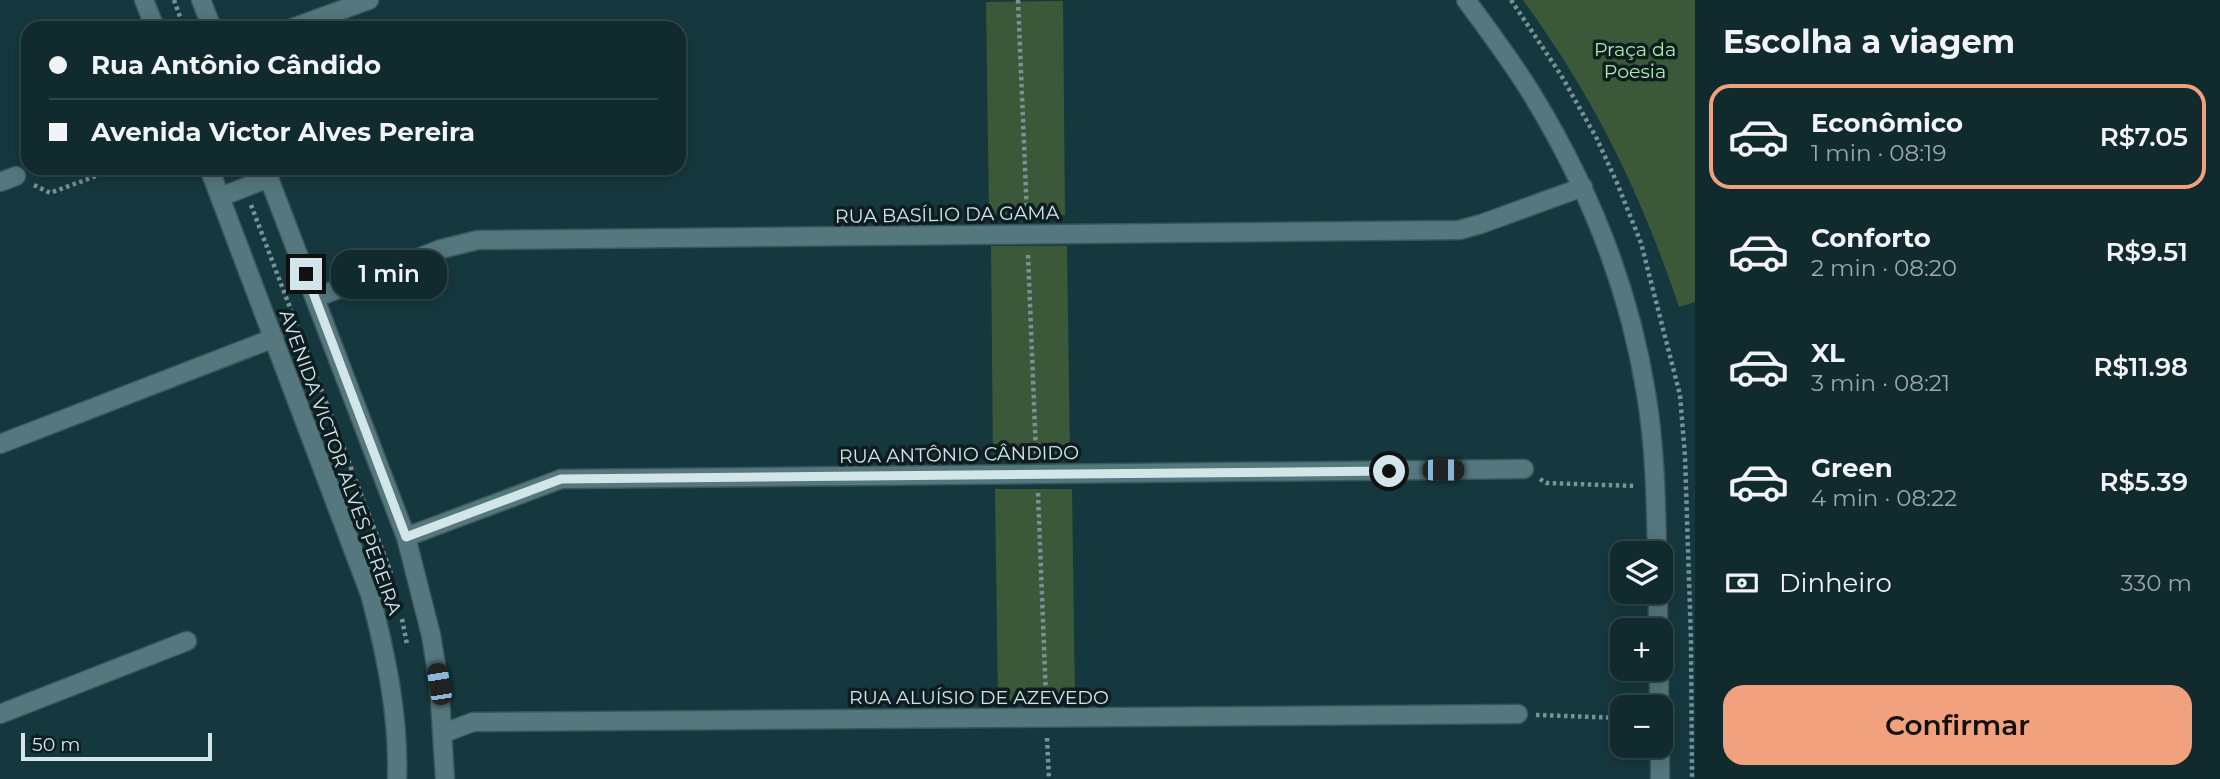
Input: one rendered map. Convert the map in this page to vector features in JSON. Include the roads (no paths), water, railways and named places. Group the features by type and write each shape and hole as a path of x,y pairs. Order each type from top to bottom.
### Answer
{"street":[{"path":"144,0 152,21"},
{"path":"201,0 209,21"},
{"path":"311,21 369,0"},
{"path":"1466,0 1532,93 1583,187 1604,236 1636,340 1646,393 1656,487 1657,541"},
{"name":"AVENIDA VICTOR ALVES PEREIRA","path":"212,175 370,594 390,681 397,779"},
{"path":"220,197 263,175"},
{"name":"AVENIDA VICTOR ALVES PEREIRA","path":"268,175 406,537 431,635 444,733 445,779"},
{"name":"RUA BASÍLIO DA GAMA","path":"315,298 441,249 478,240 1460,229 1481,225 1583,187"},
{"path":"0,444 274,338"},
{"name":"RUA ANTÔNIO CÂNDIDO","path":"406,537 561,479 1524,470"},
{"path":"0,714 187,640"},
{"name":"RUA ALUÍSIO DE AZEVEDO","path":"444,733 473,722 1518,714"},
{"path":"1660,758 1660,779"}],"park label":[{"name":"Praça da Poesia","path":"1635,60"}]}
